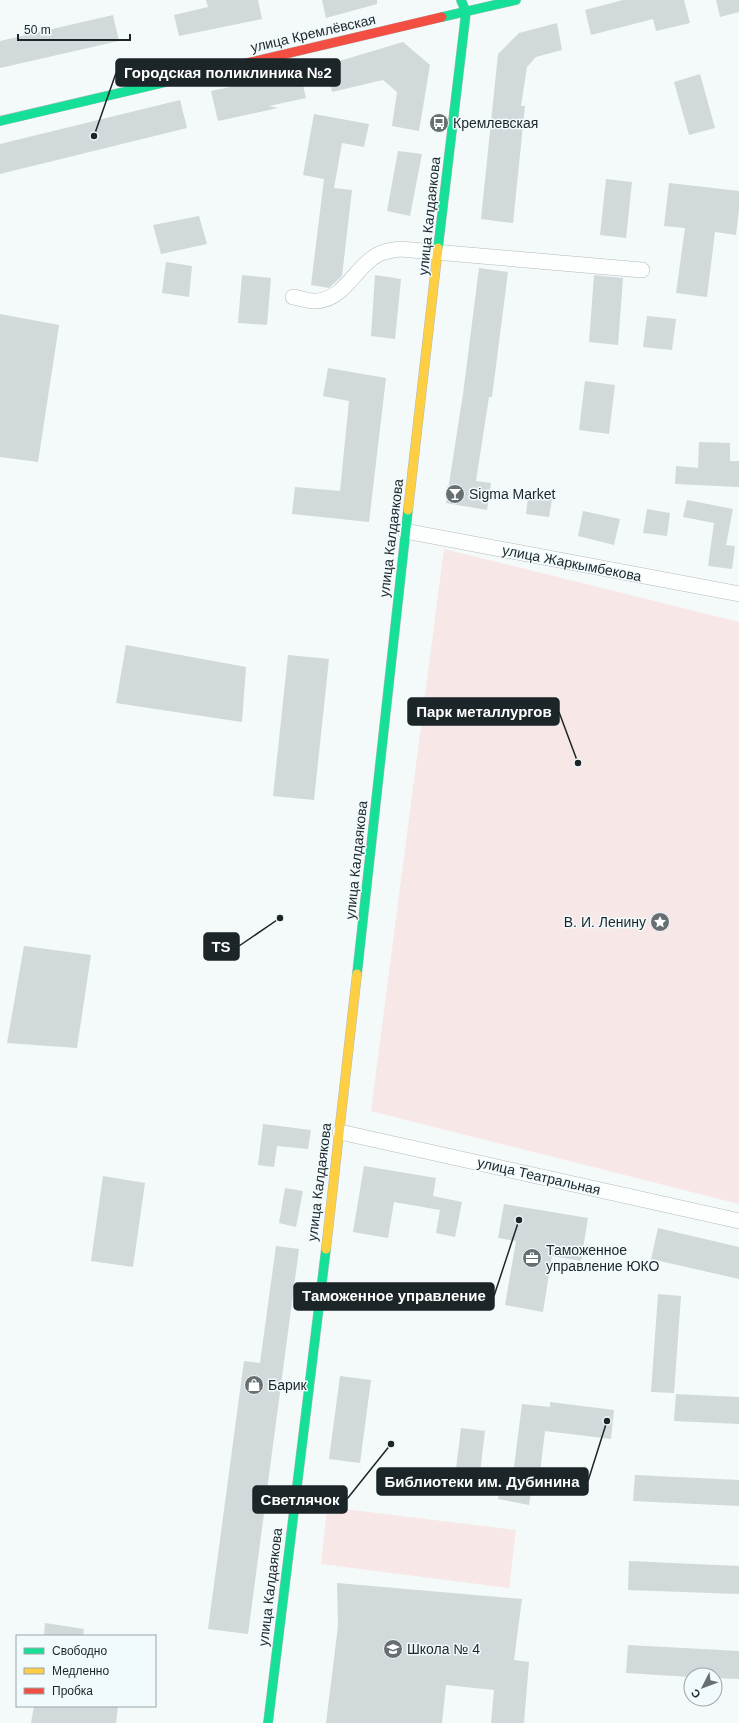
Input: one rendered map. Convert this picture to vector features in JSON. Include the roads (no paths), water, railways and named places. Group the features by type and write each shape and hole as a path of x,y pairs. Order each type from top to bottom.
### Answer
{"street":[{"name":"улица Калдаякова","path":"268,1723 340,1132 406,531 466,12 461,0"},
{"name":"улица Кремлёвская","path":"0,121 516,0"},
{"path":"293,296 316,302 330,298 340,292 369,261 384,251 400,249 642,270"},
{"name":"улица Жаркымбекова","path":"406,531 739,594"},
{"name":"улица Театральная","path":"340,1132 739,1221"}],"place":[{"name":"Кремлевская","path":"439,123"},
{"name":"Городская поликлиника №2","path":"94,136"},
{"name":"Sigma Market","path":"455,494"},
{"name":"Парк металлургов","path":"578,763"},
{"name":"TS","path":"280,918"},
{"name":"В. И. Ленину","path":"660,922"},
{"name":"Таможенное управление","path":"519,1220"},
{"name":"Таможенное управление ЮКО","path":"532,1258"},
{"name":"Барик","path":"254,1385"},
{"name":"Библиотеки им. Дубинина","path":"607,1421"},
{"name":"Светлячок","path":"391,1444"},
{"name":"Школа № 4","path":"393,1649"}]}
